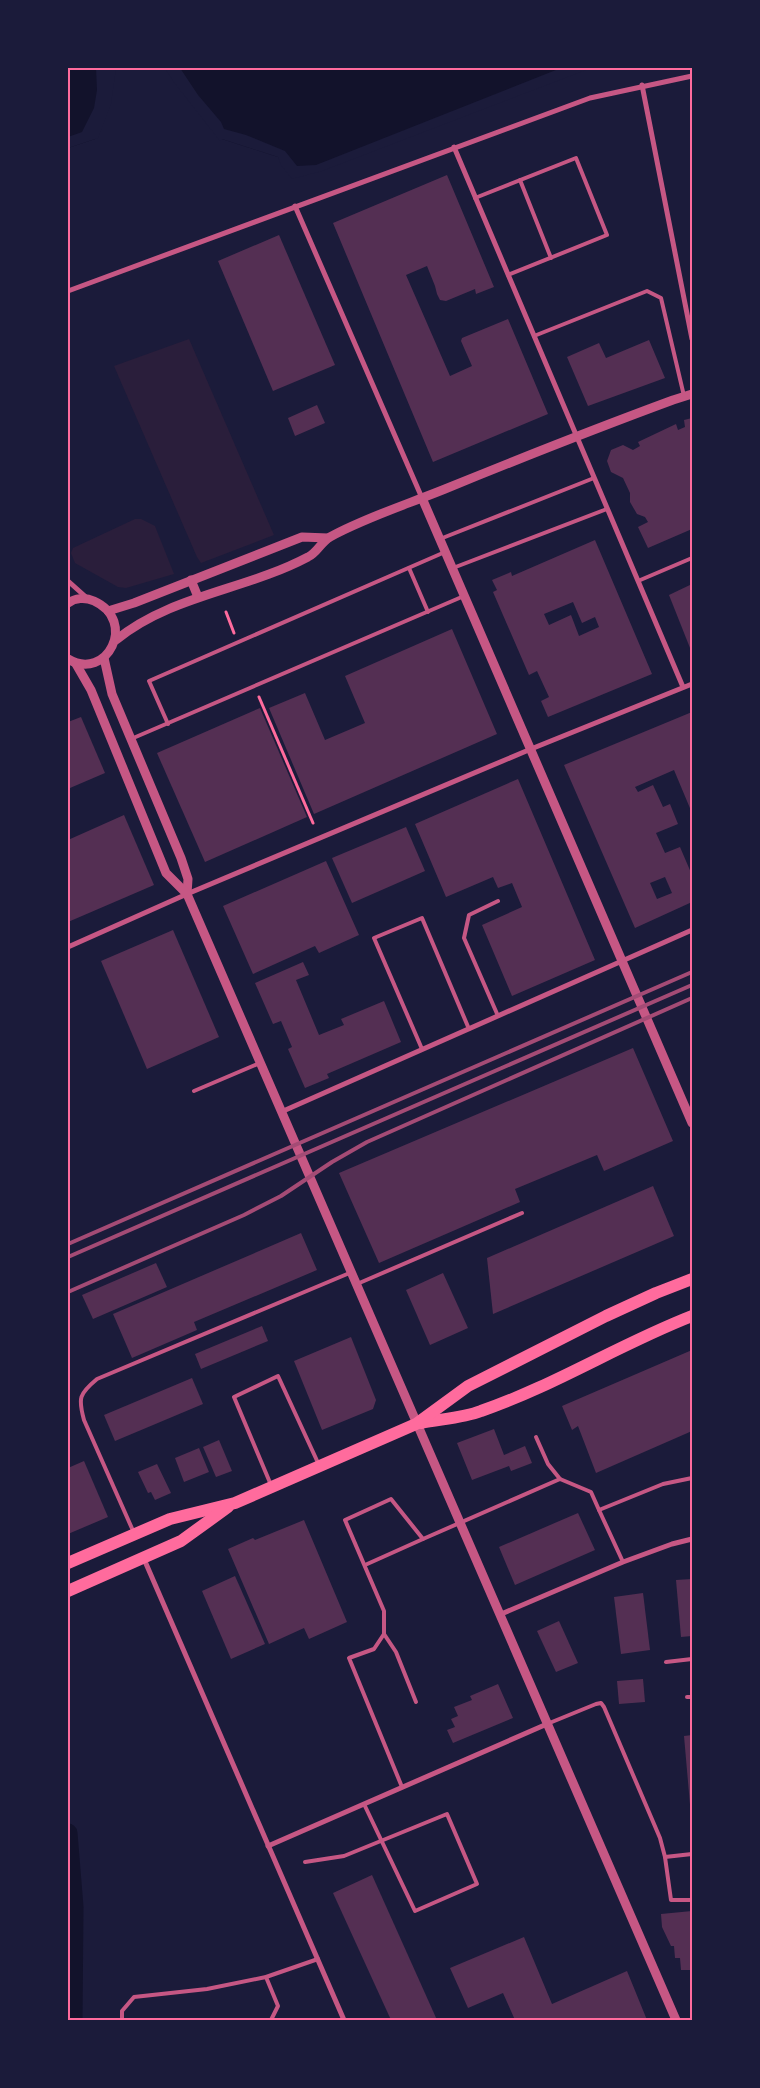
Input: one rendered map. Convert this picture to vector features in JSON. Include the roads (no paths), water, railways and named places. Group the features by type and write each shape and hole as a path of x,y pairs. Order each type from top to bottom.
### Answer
{"main road":[{"path":"68,1563 170,1519 234,1503 416,1424 468,1386 606,1316 692,1279"},
{"path":"416,1424 480,1412 692,1316"},
{"path":"68,1591 181,1541 234,1503"}],"street":[{"path":"68,291 590,98 642,85 692,76"},
{"path":"642,85 692,339"},
{"path":"454,148 683,687"},
{"path":"295,206 692,1123"},
{"path":"72,662 86,664 104,658 116,640 142,622 184,602 231,589 310,557 328,538 576,436 688,395"},
{"path":"108,611 134,603 302,537 328,538"},
{"path":"191,580 198,598"},
{"path":"68,581 90,600"},
{"path":"68,602 78,599 90,600 100,604 108,611 115,624 116,640"},
{"path":"104,658 108,684 181,858 188,879 187,894"},
{"path":"72,662 91,690 166,872 187,894 676,2020"},
{"path":"68,947 187,894 531,749 692,684"},
{"path":"114,747 131,739"},
{"path":"281,1112 692,930"},
{"path":"500,1615 623,1562 672,1544 692,1539"},
{"path":"144,1558 344,2020"},
{"path":"268,1846 547,1724"}],"lane":[{"path":"475,198 576,158 607,235 508,275"},
{"path":"520,180 551,258"},
{"path":"534,336 647,291 661,298 688,395"},
{"path":"440,539 594,478"},
{"path":"453,568 607,509"},
{"path":"168,724 149,681 446,552"},
{"path":"638,581 692,558"},
{"path":"409,568 428,612"},
{"path":"131,739 465,596"},
{"path":"498,901 469,915 464,938 498,1016"},
{"path":"422,1049 374,938 422,918 469,1029"},
{"path":"194,1091 260,1063"},
{"path":"357,1284 522,1213"},
{"path":"134,1535 84,1420 80,1404 83,1391 97,1380 352,1272"},
{"path":"272,1487 234,1397 278,1376 320,1466"},
{"path":"536,1437 548,1464 560,1479 591,1492 623,1562"},
{"path":"599,1510 664,1484 692,1478"},
{"path":"365,1565 560,1479"},
{"path":"416,1702 396,1652 384,1634 384,1611 345,1520 391,1499 423,1539"},
{"path":"384,1634 374,1649 349,1658 402,1787"},
{"path":"666,1662 692,1659"},
{"path":"547,1724 601,1703 660,1838 665,1857 671,1900 692,1900"},
{"path":"305,1862 344,1856 382,1841 447,1814 477,1884 415,1910 382,1841 364,1804"},
{"path":"665,1857 692,1854"},
{"path":"122,2020 122,2011 134,1997 207,1989 266,1977 318,1960"},
{"path":"266,1977 278,2006 272,2020"}],"waterway":[{"path":"68,1833 74,1907 73,2020"}],"railway":[{"path":"68,1244 692,972"},
{"path":"68,1257 692,985"},
{"path":"68,1292 244,1215 281,1196 332,1162 367,1142 692,998"}]}
